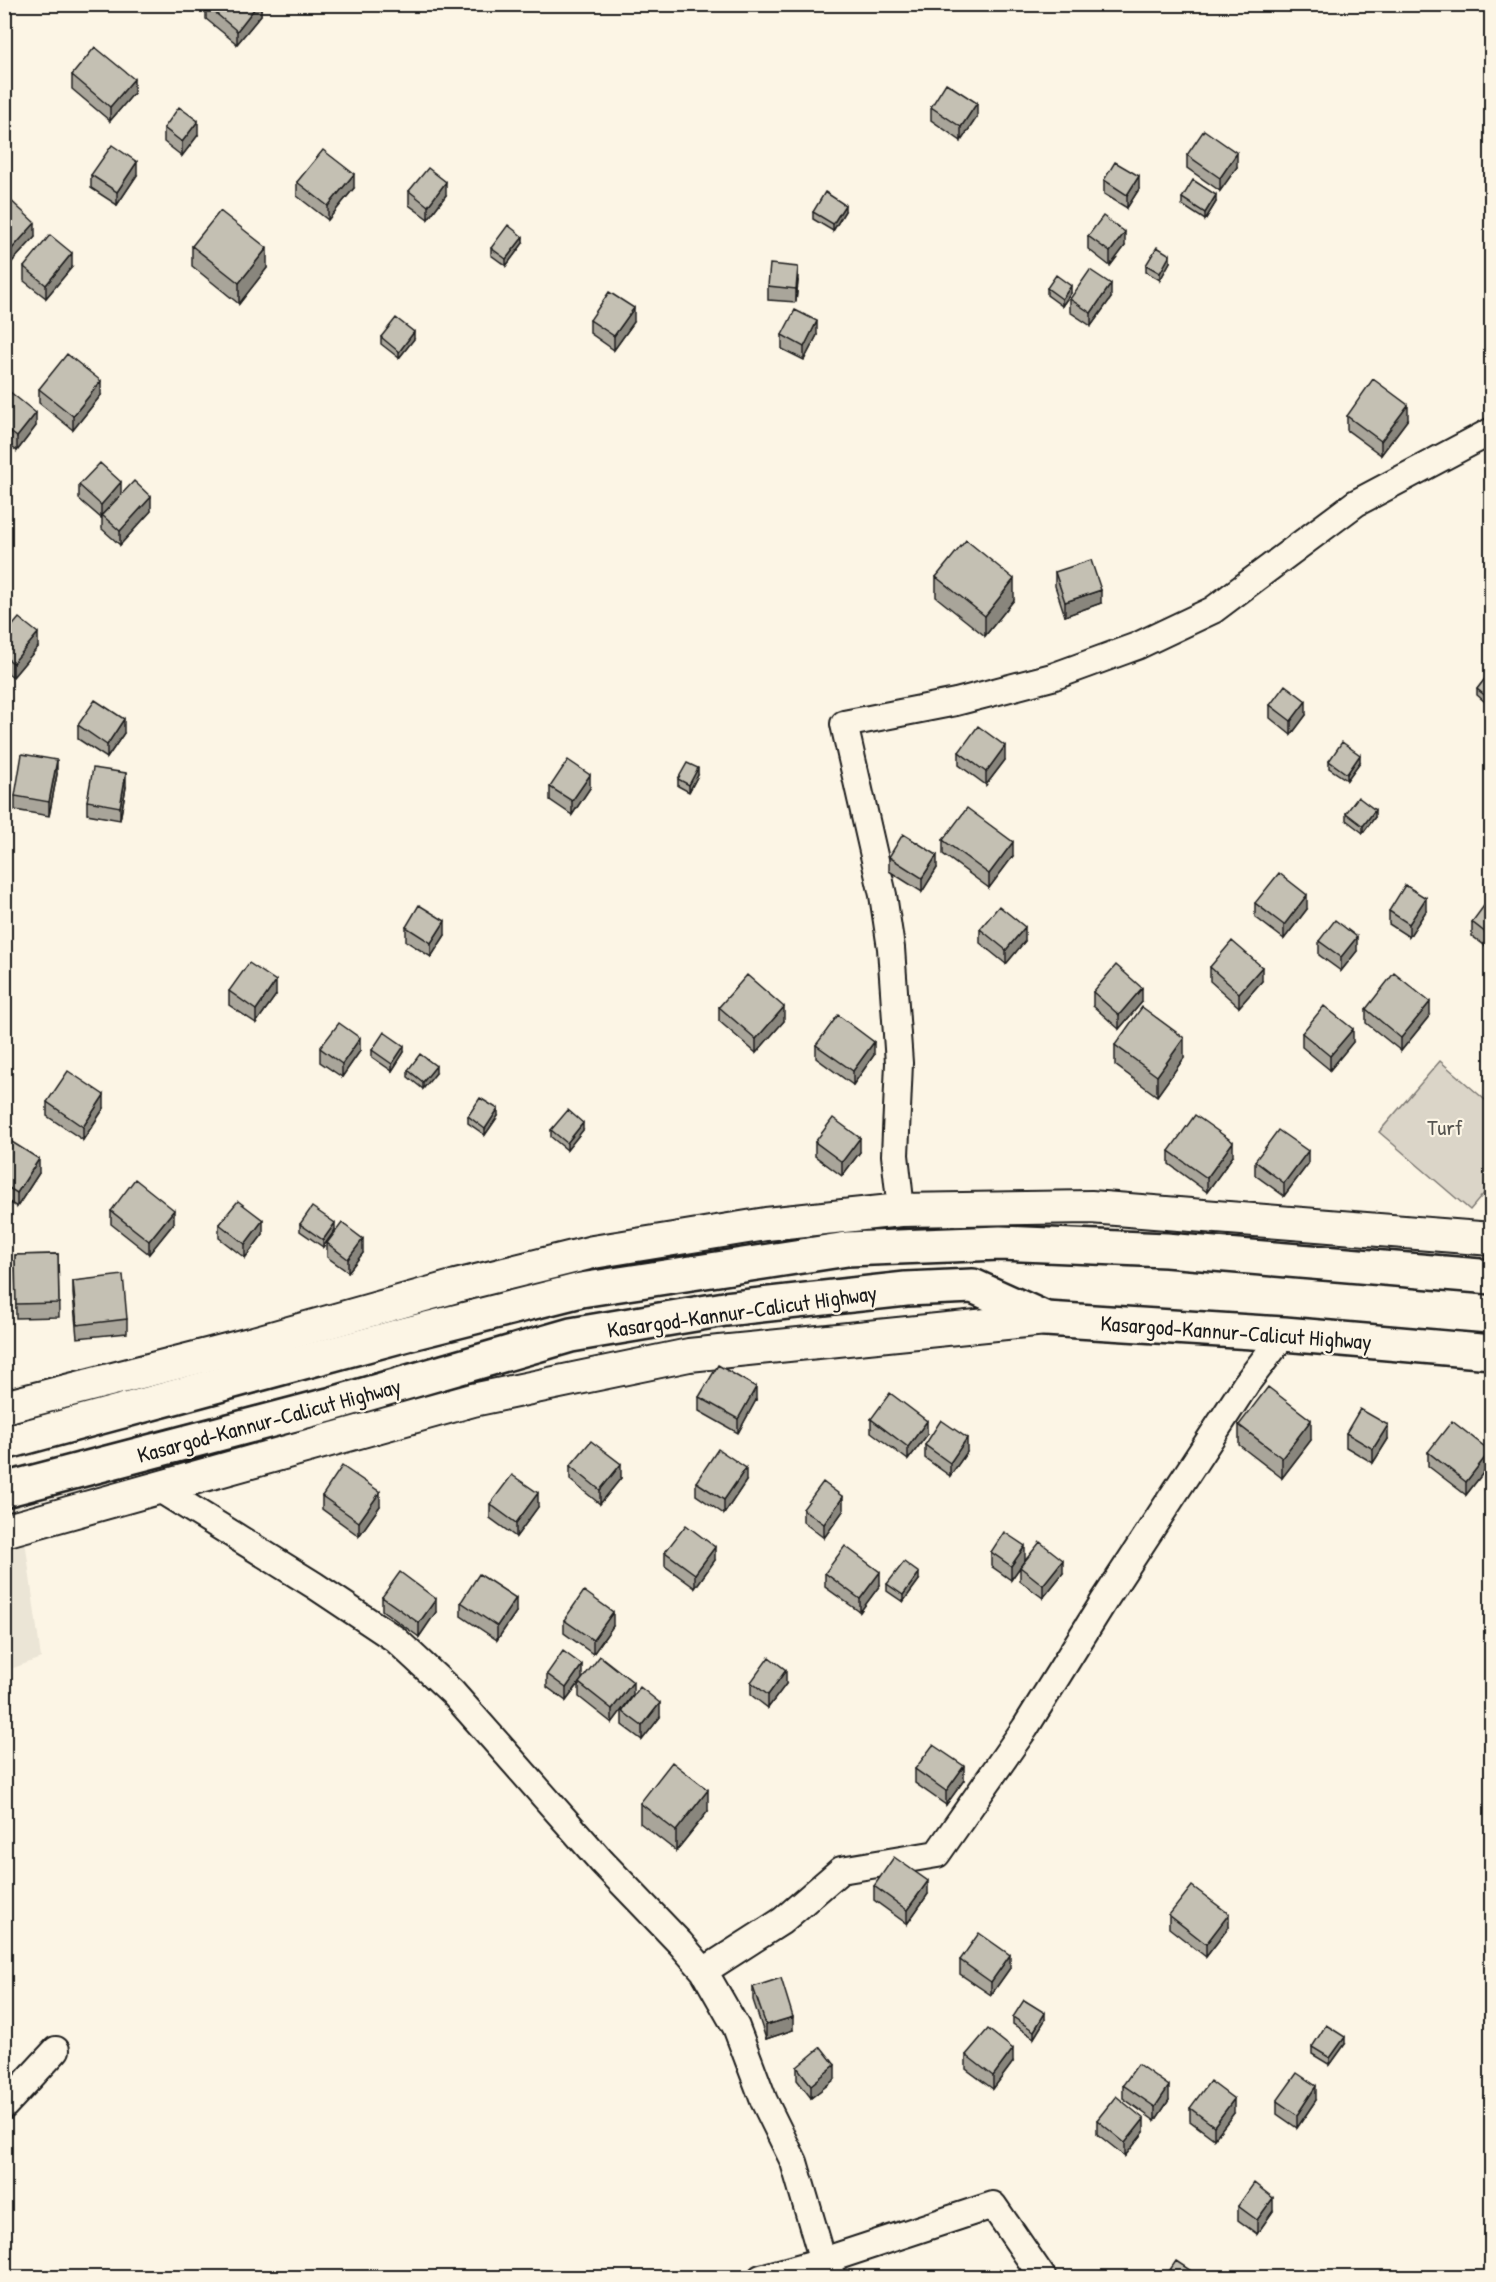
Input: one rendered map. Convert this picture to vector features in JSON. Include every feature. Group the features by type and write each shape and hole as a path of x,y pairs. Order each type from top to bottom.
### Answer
{"highway":[{"name":"Kasargod-Kannur-Calicut Highway","path":"4,1443 385,1340 581,1290 847,1249 1000,1243 1142,1249 1491,1277"},
{"name":"Kasargod-Kannur-Calicut Highway","path":"4,1490 329,1405 571,1335 725,1309 906,1289 973,1286 1046,1320 1284,1334 1491,1352"}],"street":[{"path":"902,1210 896,1155 899,1064 891,948 883,895 844,724 956,702 1052,677 1137,646 1213,610 1356,503 1491,431"},
{"path":"4,1407 250,1344 456,1286 593,1252 766,1224 902,1210 1091,1207 1491,1239"},
{"path":"4,1531 473,1400 689,1355 1046,1320"},
{"path":"704,1971 782,1921 841,1870 937,1854 1025,1728 1117,1581 1240,1394 1284,1334"},
{"path":"158,1488 314,1584 395,1639 452,1692 602,1862 680,1943 704,1971 736,2027 764,2101 794,2162 828,2269"},
{"path":"4,2106 56,2050"},
{"path":"761,2277 828,2269 993,2205 1043,2277"}],"shaded area":[{"path":"18,1488 41,1658 5,1671 5,1491"}],"green space":[{"name":"Turf","path":"1440,1061 1491,1105 1491,1185 1470,1210 1379,1132"}],"building":[{"path":"207,4 258,4 237,31"},
{"path":"95,47 134,79 110,107 72,75"},
{"path":"946,83 977,103 961,127 931,107"},
{"path":"179,107 198,121 182,142 164,128"},
{"path":"1204,130 1237,153 1220,178 1187,155"},
{"path":"112,145 137,162 117,192 91,175"},
{"path":"323,150 354,174 328,206 297,182"},
{"path":"1115,162 1139,176 1127,195 1104,180"},
{"path":"428,168 446,182 428,206 409,191"},
{"path":"1193,180 1216,195 1205,213 1182,198"},
{"path":"825,192 845,205 833,224 813,212"},
{"path":"7,197 35,223 9,252 4,248 4,199"},
{"path":"220,211 267,248 239,283 192,246"},
{"path":"1103,216 1125,232 1110,252 1088,236"},
{"path":"508,225 523,237 506,259 491,248"},
{"path":"50,235 72,253 46,285 24,267"},
{"path":"1157,247 1170,255 1160,273 1146,265"},
{"path":"770,264 798,267 796,289 768,286"},
{"path":"1090,270 1111,284 1091,313 1070,299"},
{"path":"1056,275 1071,286 1062,299 1047,288"},
{"path":"609,292 634,308 614,336 590,320"},
{"path":"795,310 817,321 804,347 782,335"},
{"path":"396,318 414,332 399,352 381,337"},
{"path":"67,354 101,381 73,416 39,389"},
{"path":"1373,379 1408,405 1381,441 1347,416"},
{"path":"4,387 36,413 17,437 4,427"},
{"path":"100,463 121,482 101,505 79,485"},
{"path":"134,481 151,497 120,531 102,515"},
{"path":"966,540 1014,579 985,616 936,577"},
{"path":"1091,560 1101,590 1065,602 1055,572"},
{"path":"19,618 38,633 13,663 4,656 4,636"},
{"path":"1491,671 1491,700 1477,689"},
{"path":"1285,685 1306,701 1291,721 1270,705"},
{"path":"95,700 124,719 107,745 78,725"},
{"path":"978,726 1005,746 986,772 959,752"},
{"path":"1342,742 1360,755 1347,774 1329,761"},
{"path":"22,754 57,760 49,802 15,796"},
{"path":"568,760 590,775 572,801 550,787"},
{"path":"687,763 698,768 689,785 678,779"},
{"path":"93,768 126,773 120,807 87,801"},
{"path":"1358,797 1375,810 1363,826 1346,813"},
{"path":"967,808 1013,842 989,874 943,840"},
{"path":"903,834 937,855 922,878 889,857"},
{"path":"1279,873 1307,895 1284,925 1255,903"},
{"path":"1405,885 1426,898 1409,924 1389,911"},
{"path":"1489,899 1491,901 1491,937 1472,922"},
{"path":"419,905 445,921 431,943 406,927"},
{"path":"999,906 1025,927 1006,950 980,929"},
{"path":"1335,920 1357,937 1341,957 1319,941"},
{"path":"1232,941 1262,967 1239,993 1210,967"},
{"path":"249,963 276,981 256,1010 229,991"},
{"path":"1116,965 1142,988 1119,1015 1093,992"},
{"path":"1394,973 1430,1002 1401,1038 1366,1009"},
{"path":"747,975 784,1007 756,1039 719,1007"},
{"path":"1324,1006 1353,1029 1330,1056 1302,1033"},
{"path":"1142,1007 1184,1038 1157,1076 1115,1045"},
{"path":"838,1015 874,1042 853,1071 816,1045"},
{"path":"339,1023 360,1038 342,1064 320,1048"},
{"path":"384,1032 404,1046 392,1064 372,1050"},
{"path":"420,1054 436,1066 423,1082 408,1070"},
{"path":"68,1071 104,1095 83,1127 47,1102"},
{"path":"480,1098 498,1109 485,1129 468,1116"},
{"path":"568,1110 583,1123 567,1143 551,1130"},
{"path":"1195,1115 1233,1142 1207,1178 1169,1151"},
{"path":"833,1118 860,1138 842,1162 815,1142"},
{"path":"1278,1130 1308,1151 1284,1183 1255,1161"},
{"path":"4,1137 39,1159 17,1193 4,1185"},
{"path":"135,1179 174,1210 149,1241 111,1211"},
{"path":"238,1201 263,1220 245,1244 219,1224"},
{"path":"312,1207 335,1223 323,1240 300,1224"},
{"path":"342,1223 363,1239 348,1259 327,1243"},
{"path":"58,1254 59,1303 16,1304 15,1255"},
{"path":"123,1275 127,1319 77,1325 73,1281"},
{"path":"718,1365 756,1387 738,1419 699,1397"},
{"path":"1268,1387 1311,1420 1282,1458 1239,1425"},
{"path":"890,1393 927,1421 908,1447 871,1419"},
{"path":"1360,1409 1388,1425 1373,1449 1346,1433"},
{"path":"941,1420 967,1438 950,1463 925,1445"},
{"path":"1452,1421 1490,1451 1466,1482 1428,1452"},
{"path":"591,1441 621,1464 600,1490 570,1466"},
{"path":"718,1449 746,1468 724,1500 696,1482"},
{"path":"342,1466 380,1492 359,1522 322,1496"},
{"path":"512,1475 538,1493 516,1523 490,1504"},
{"path":"823,1482 843,1497 824,1524 803,1509"},
{"path":"686,1525 715,1547 695,1574 665,1552"},
{"path":"1004,1532 1025,1546 1011,1566 991,1552"},
{"path":"1040,1542 1063,1560 1043,1585 1020,1567"},
{"path":"845,1546 880,1572 860,1599 825,1573"},
{"path":"8,1552 11,1588 4,1590 4,1553"},
{"path":"904,1562 919,1573 903,1595 887,1584"},
{"path":"400,1572 436,1599 419,1623 382,1597"},
{"path":"479,1574 516,1598 497,1626 461,1602"},
{"path":"584,1591 613,1612 593,1640 564,1620"},
{"path":"563,1651 582,1665 566,1688 547,1674"},
{"path":"600,1656 633,1682 612,1709 579,1683"},
{"path":"769,1657 786,1670 768,1695 751,1682"},
{"path":"640,1687 660,1703 642,1726 622,1711"},
{"path":"933,1745 964,1766 946,1791 915,1769"},
{"path":"672,1762 708,1790 676,1831 640,1803"},
{"path":"894,1857 928,1881 907,1910 874,1886"},
{"path":"1192,1886 1229,1914 1206,1944 1169,1915"},
{"path":"979,1933 1010,1955 991,1982 960,1960"},
{"path":"781,1978 793,2017 766,2025 753,1987"},
{"path":"1024,2000 1045,2013 1034,2031 1013,2017"},
{"path":"1326,2025 1345,2037 1330,2058 1312,2047"},
{"path":"988,2029 1013,2049 993,2076 966,2055"},
{"path":"821,2047 835,2065 811,2085 797,2067"},
{"path":"1138,2064 1169,2086 1155,2107 1123,2085"},
{"path":"1297,2073 1316,2086 1297,2115 1277,2101"},
{"path":"1210,2081 1234,2099 1214,2126 1190,2108"},
{"path":"1116,2096 1144,2119 1125,2143 1097,2120"},
{"path":"1254,2183 1273,2198 1257,2220 1238,2206"},
{"path":"1176,2261 1196,2274 1193,2277 1165,2277"}]}
